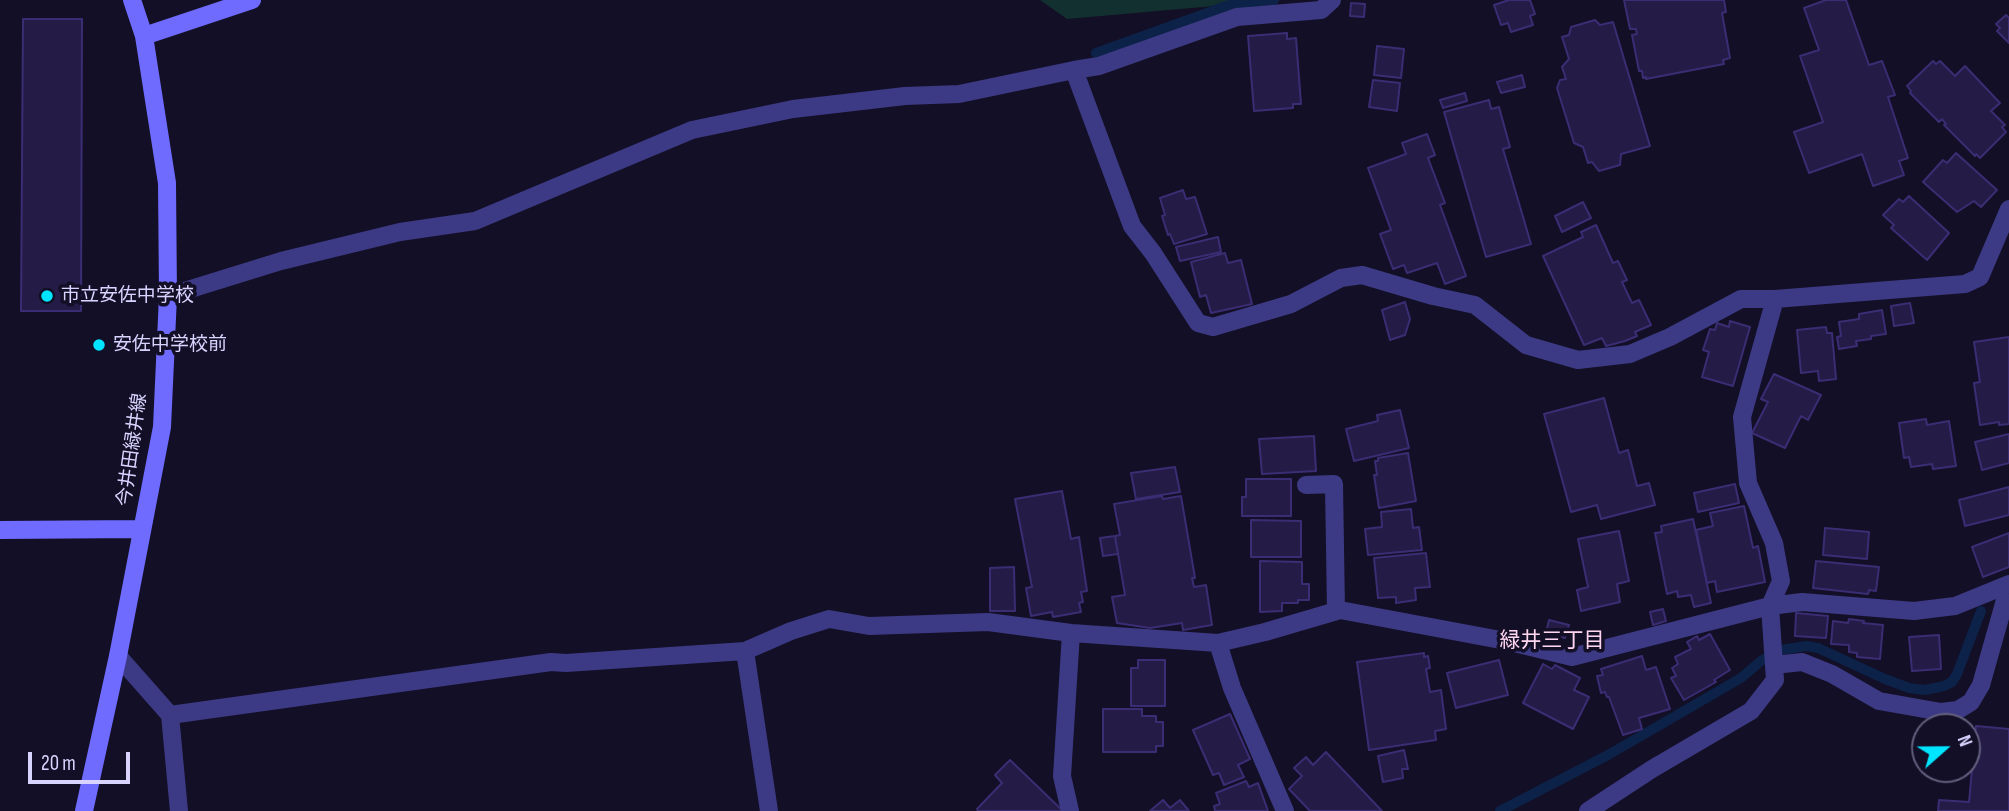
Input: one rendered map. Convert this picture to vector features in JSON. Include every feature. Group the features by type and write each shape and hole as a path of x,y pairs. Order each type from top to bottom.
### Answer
{"main road":[{"name":"今井田緑井線","path":"84,811 118,656 162,427 168,296 167,183 144,36 132,0"},
{"path":"144,36 252,0"},
{"path":"0,530 142,529"}],"street":[{"path":"168,296 281,261 400,232 475,221 692,130 793,108 905,96 959,94 1100,66 1237,17 1321,10 1332,0"},
{"path":"1073,70 1132,226 1153,253 1198,323 1213,327 1292,304 1341,278 1362,275 1475,305 1526,345 1578,360 1630,354 1670,337 1741,299 1775,299 1965,284 1980,276 2009,209"},
{"path":"1588,811 1652,769 1751,711 1775,680 1770,606 1782,581 1774,543 1748,483 1742,417 1775,299"},
{"path":"1306,485 1334,484 1336,611"},
{"path":"170,715 551,662 745,651 791,631 829,619 869,626 988,622 1071,633 1218,643 1336,611 1506,641 1572,657 1770,606 1802,602 1914,611 1955,606 2009,585"},
{"path":"1774,665 1802,662 1832,674 1879,701 1941,712 1958,710 1971,702 1981,685 2009,585"},
{"path":"1070,811 1062,776 1071,633"},
{"path":"1218,643 1232,688 1285,811"},
{"path":"745,651 769,811"},
{"path":"118,656 170,715 179,811"}],"green space":[{"path":"1040,0 1282,0 1067,19"}],"building":[{"path":"1509,0 1530,0 1535,14 1530,16 1533,25 1511,32 1508,23 1501,25 1494,5"},
{"path":"1624,0 1724,0 1726,12 1722,13 1730,58 1723,60 1724,64 1643,78 1642,71 1639,71 1632,35 1637,34 1636,29 1630,29"},
{"path":"1826,0 1846,0 1869,65 1882,61 1895,95 1888,97 1908,158 1899,161 1904,175 1873,186 1862,154 1809,173 1794,132 1823,122 1800,56 1819,50 1804,8"},
{"path":"1351,3 1365,4 1364,17 1350,16"},
{"path":"2006,15 2009,18 2009,43 1997,31 2000,28 1996,24"},
{"path":"23,19 82,19 81,311 21,311"},
{"path":"1595,20 1600,25 1613,22 1650,146 1621,154 1620,165 1599,171 1592,162 1588,163 1583,147 1574,143 1557,88 1560,80 1566,79 1562,67 1569,59 1562,37 1569,35 1571,27"},
{"path":"1287,33 1287,39 1296,38 1301,104 1293,104 1293,108 1254,111 1248,36"},
{"path":"1377,46 1404,49 1401,78 1374,75"},
{"path":"1933,61 1936,64 1940,61 1955,76 1965,66 2000,103 1991,111 2005,125 2002,127 2006,132 1980,158 1944,125 1946,124 1942,119 1939,122 1910,93 1907,86"},
{"path":"1522,75 1525,87 1501,93 1497,82"},
{"path":"1373,80 1400,83 1397,111 1369,107"},
{"path":"1465,93 1467,101 1443,108 1440,100"},
{"path":"1489,100 1491,109 1499,107 1510,147 1503,149 1531,244 1486,257 1444,112"},
{"path":"1427,134 1435,155 1428,158 1445,203 1440,205 1466,276 1445,284 1437,263 1407,273 1404,265 1393,269 1380,234 1391,230 1368,168 1406,154 1402,143"},
{"path":"1956,153 1997,190 1981,207 1974,201 1957,212 1923,182 1943,160 1947,163"},
{"path":"1183,190 1186,199 1195,197 1207,234 1174,244 1162,216 1165,215 1160,198"},
{"path":"1909,196 1949,233 1927,260 1891,228 1894,225 1883,215 1899,199 1903,202"},
{"path":"1583,202 1591,218 1562,232 1555,216"},
{"path":"1596,225 1613,263 1618,261 1627,280 1622,282 1632,303 1639,300 1651,325 1635,332 1637,336 1606,346 1602,338 1584,345 1543,256 1583,237 1581,232"},
{"path":"1218,237 1221,252 1180,261 1176,247"},
{"path":"1225,253 1228,263 1241,260 1252,304 1211,313 1206,295 1200,297 1191,262"},
{"path":"1405,302 1410,319 1405,335 1390,340 1382,310"},
{"path":"1910,303 1914,323 1894,326 1891,306"},
{"path":"1882,310 1886,334 1871,336 1871,339 1856,341 1857,346 1839,349 1839,322 1859,319 1859,314"},
{"path":"1730,321 1750,327 1733,386 1702,377 1709,352 1703,350 1710,329 1715,330 1717,323 1729,327"},
{"path":"1826,327 1827,333 1832,333 1836,379 1819,381 1818,371 1801,373 1797,330"},
{"path":"2009,337 2009,424 1999,425 1999,422 1980,425 1974,383 1980,382 1974,342"},
{"path":"1774,374 1821,395 1808,420 1801,416 1785,448 1752,433 1768,402 1761,399"},
{"path":"1604,398 1619,453 1628,450 1637,486 1649,483 1655,505 1601,519 1597,505 1571,512 1544,414"},
{"path":"1400,410 1409,448 1354,461 1346,429 1378,421 1377,415"},
{"path":"1926,419 1927,425 1949,421 1956,466 1933,469 1932,464 1911,467 1909,457 1904,458 1899,423"},
{"path":"2009,434 2009,463 1982,470 1975,442"},
{"path":"1314,436 1316,471 1262,474 1259,439"},
{"path":"1408,453 1416,501 1379,508 1374,475 1377,475 1375,461 1378,461 1378,458"},
{"path":"1175,467 1180,492 1136,499 1131,473"},
{"path":"1246,479 1291,479 1291,516 1242,516"},
{"path":"1735,484 1739,503 1698,512 1694,493"},
{"path":"2009,487 2009,515 1965,526 1959,500"},
{"path":"1062,491 1071,539 1079,537 1087,591 1081,592 1081,612 1053,617 1052,612 1031,616 1026,588 1032,587 1015,499"},
{"path":"1162,496 1163,499 1181,496 1195,578 1192,578 1194,587 1206,585 1212,625 1183,630 1182,623 1150,628 1117,623 1112,597 1125,595 1115,536 1120,535 1114,504"},
{"path":"1744,506 1753,548 1758,546 1765,582 1717,592 1715,581 1707,583 1696,530 1713,526 1710,513"},
{"path":"1411,509 1413,528 1419,527 1422,550 1368,555 1365,529 1382,527 1381,512"},
{"path":"1693,519 1711,603 1694,607 1691,595 1678,597 1677,591 1667,594 1655,533 1662,532 1661,526"},
{"path":"1251,520 1301,521 1301,557 1251,557"},
{"path":"1825,528 1869,532 1867,559 1823,555"},
{"path":"1619,531 1629,581 1617,584 1620,602 1581,611 1577,590 1588,587 1578,539"},
{"path":"2009,533 2009,567 1983,577 1972,547"},
{"path":"1115,536 1118,554 1103,556 1100,538"},
{"path":"1426,553 1430,587 1415,588 1416,600 1396,603 1396,597 1378,598 1374,558"},
{"path":"1260,561 1302,562 1302,584 1309,584 1309,600 1282,603 1282,611 1260,612"},
{"path":"1816,561 1879,567 1876,591 1869,590 1868,594 1813,588"},
{"path":"1014,567 1015,611 990,611 990,568"},
{"path":"1663,609 1666,621 1653,625 1650,612"},
{"path":"1796,613 1828,616 1826,638 1795,636"},
{"path":"1849,619 1883,625 1880,659 1857,657 1857,653 1849,652 1849,645 1831,644 1833,621 1848,623"},
{"path":"1549,620 1569,625 1565,638 1546,633"},
{"path":"1710,634 1730,670 1714,680 1716,682 1684,700 1671,678 1676,676 1672,668 1678,664 1675,657 1691,649 1687,642 1697,636 1699,640"},
{"path":"1939,635 1941,669 1912,671 1909,637"},
{"path":"1424,653 1424,657 1428,656 1430,668 1426,669 1430,692 1441,690 1446,729 1435,731 1436,740 1369,750 1357,662"},
{"path":"1642,656 1646,670 1656,667 1670,709 1639,718 1642,729 1623,735 1609,697 1605,692 1601,693 1597,676 1603,675 1601,669"},
{"path":"1138,660 1165,660 1165,706 1131,706 1131,668 1138,668"},
{"path":"1499,660 1508,695 1456,708 1447,673"},
{"path":"1543,664 1552,669 1555,665 1580,678 1574,690 1589,697 1573,729 1523,703"},
{"path":"1103,709 1142,709 1142,716 1156,716 1156,722 1163,722 1163,746 1156,746 1156,752 1103,752"},
{"path":"1230,714 1250,759 1238,765 1244,777 1224,785 1219,773 1213,775 1193,730"},
{"path":"1981,726 2009,729 2009,811 1938,811 1939,800 1969,802 1971,783 1981,783"},
{"path":"1404,750 1408,769 1402,769 1403,778 1383,782 1378,756"},
{"path":"1326,752 1382,811 1310,811 1289,789 1302,776 1294,768 1306,757 1313,765"},
{"path":"1010,760 1063,811 978,811 1002,783 995,775"},
{"path":"1246,781 1249,787 1258,783 1268,811 1215,811 1214,806 1220,804 1216,793"},
{"path":"1163,800 1170,808 1180,800 1189,811 1150,811"}],"waterway":[{"path":"1096,53 1232,4 1274,0"},
{"path":"1500,811 1608,755 1741,678 1761,661 1781,650 1806,646 1818,648 1909,688 1925,690 1944,686 1952,682 1957,674 1981,611"}],"place":[{"name":"市立安佐中学校","path":"47,296"},
{"name":"安佐中学校前","path":"99,345"}],"district":[{"name":"緑井三丁目","path":"1552,642"}]}
